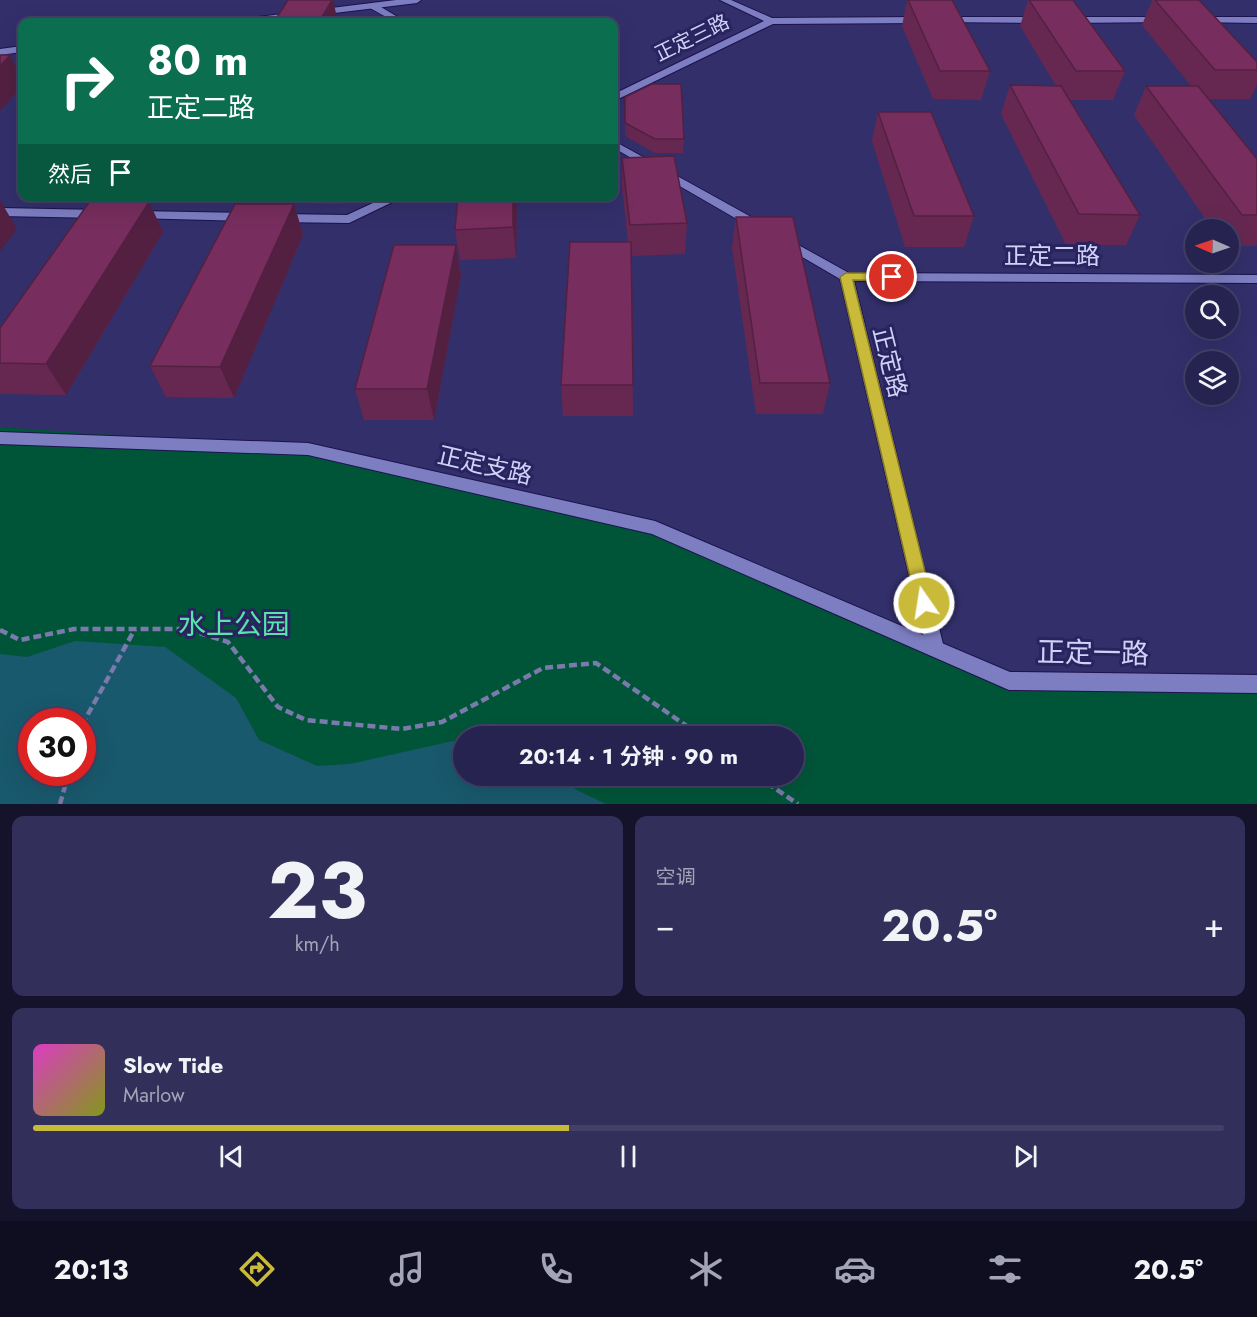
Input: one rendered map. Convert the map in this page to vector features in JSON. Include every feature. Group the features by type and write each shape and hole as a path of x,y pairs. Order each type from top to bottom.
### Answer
{"street":[{"path":"275,18 417,0"},
{"path":"724,0 771,21"},
{"path":"373,6 394,18"},
{"name":"正定三路","path":"618,96 771,21 926,20"},
{"path":"938,20 1175,20"},
{"path":"1186,20 1257,20"},
{"path":"0,52 18,50"},
{"path":"618,146 846,277"},
{"path":"0,212 349,219 388,201"},
{"name":"正定二路","path":"846,277 1257,279"},
{"name":"正定路","path":"846,277 935,648"},
{"name":"正定支路","path":"0,438 308,449 655,528 935,648"},
{"name":"正定一路","path":"935,648 1010,681 1257,684"}],"path":[{"path":"0,630 20,640 74,629 186,628 228,642 278,707 306,720 402,729 442,722 543,668 596,663 687,726"},
{"path":"91,708 135,629"},
{"path":"60,804 65,786"},
{"path":"772,786 798,804"}],"shaded area":[{"path":"258,201 348,201 341,204"}],"green space":[{"name":"水上公园","path":"0,427 326,450 655,528 1009,681 1257,684 1257,804 0,804"}],"water":[{"path":"75,641 165,647 236,698 259,740 317,766 350,764 453,741 453,786 569,786 606,804 0,804 0,654 27,657"}],"building":[{"path":"288,0 332,0 321,18 277,18"},
{"path":"908,0 952,0 990,71 940,71"},
{"path":"1029,0 1073,0 1125,71 1076,71"},
{"path":"1155,0 1199,0 1257,62 1257,70 1215,70"},
{"path":"0,55 10,55 0,66"},
{"path":"652,84 681,84 684,139 655,139 625,123 625,97"},
{"path":"1010,85 1061,86 1140,215 1079,214"},
{"path":"1146,86 1198,86 1257,159 1257,215 1242,215"},
{"path":"878,112 931,112 974,216 914,216"},
{"path":"674,156 687,223 630,225 622,158"},
{"path":"90,201 149,202 46,364 0,363 0,328"},
{"path":"458,201 513,201 513,227 455,230"},
{"path":"235,204 294,204 220,367 150,366"},
{"path":"736,217 793,217 830,383 760,383"},
{"path":"570,242 631,242 633,385 561,385"},
{"path":"394,245 456,245 427,389 355,389"}],"route":[{"path":"892,277 846,277 924,603"}]}
